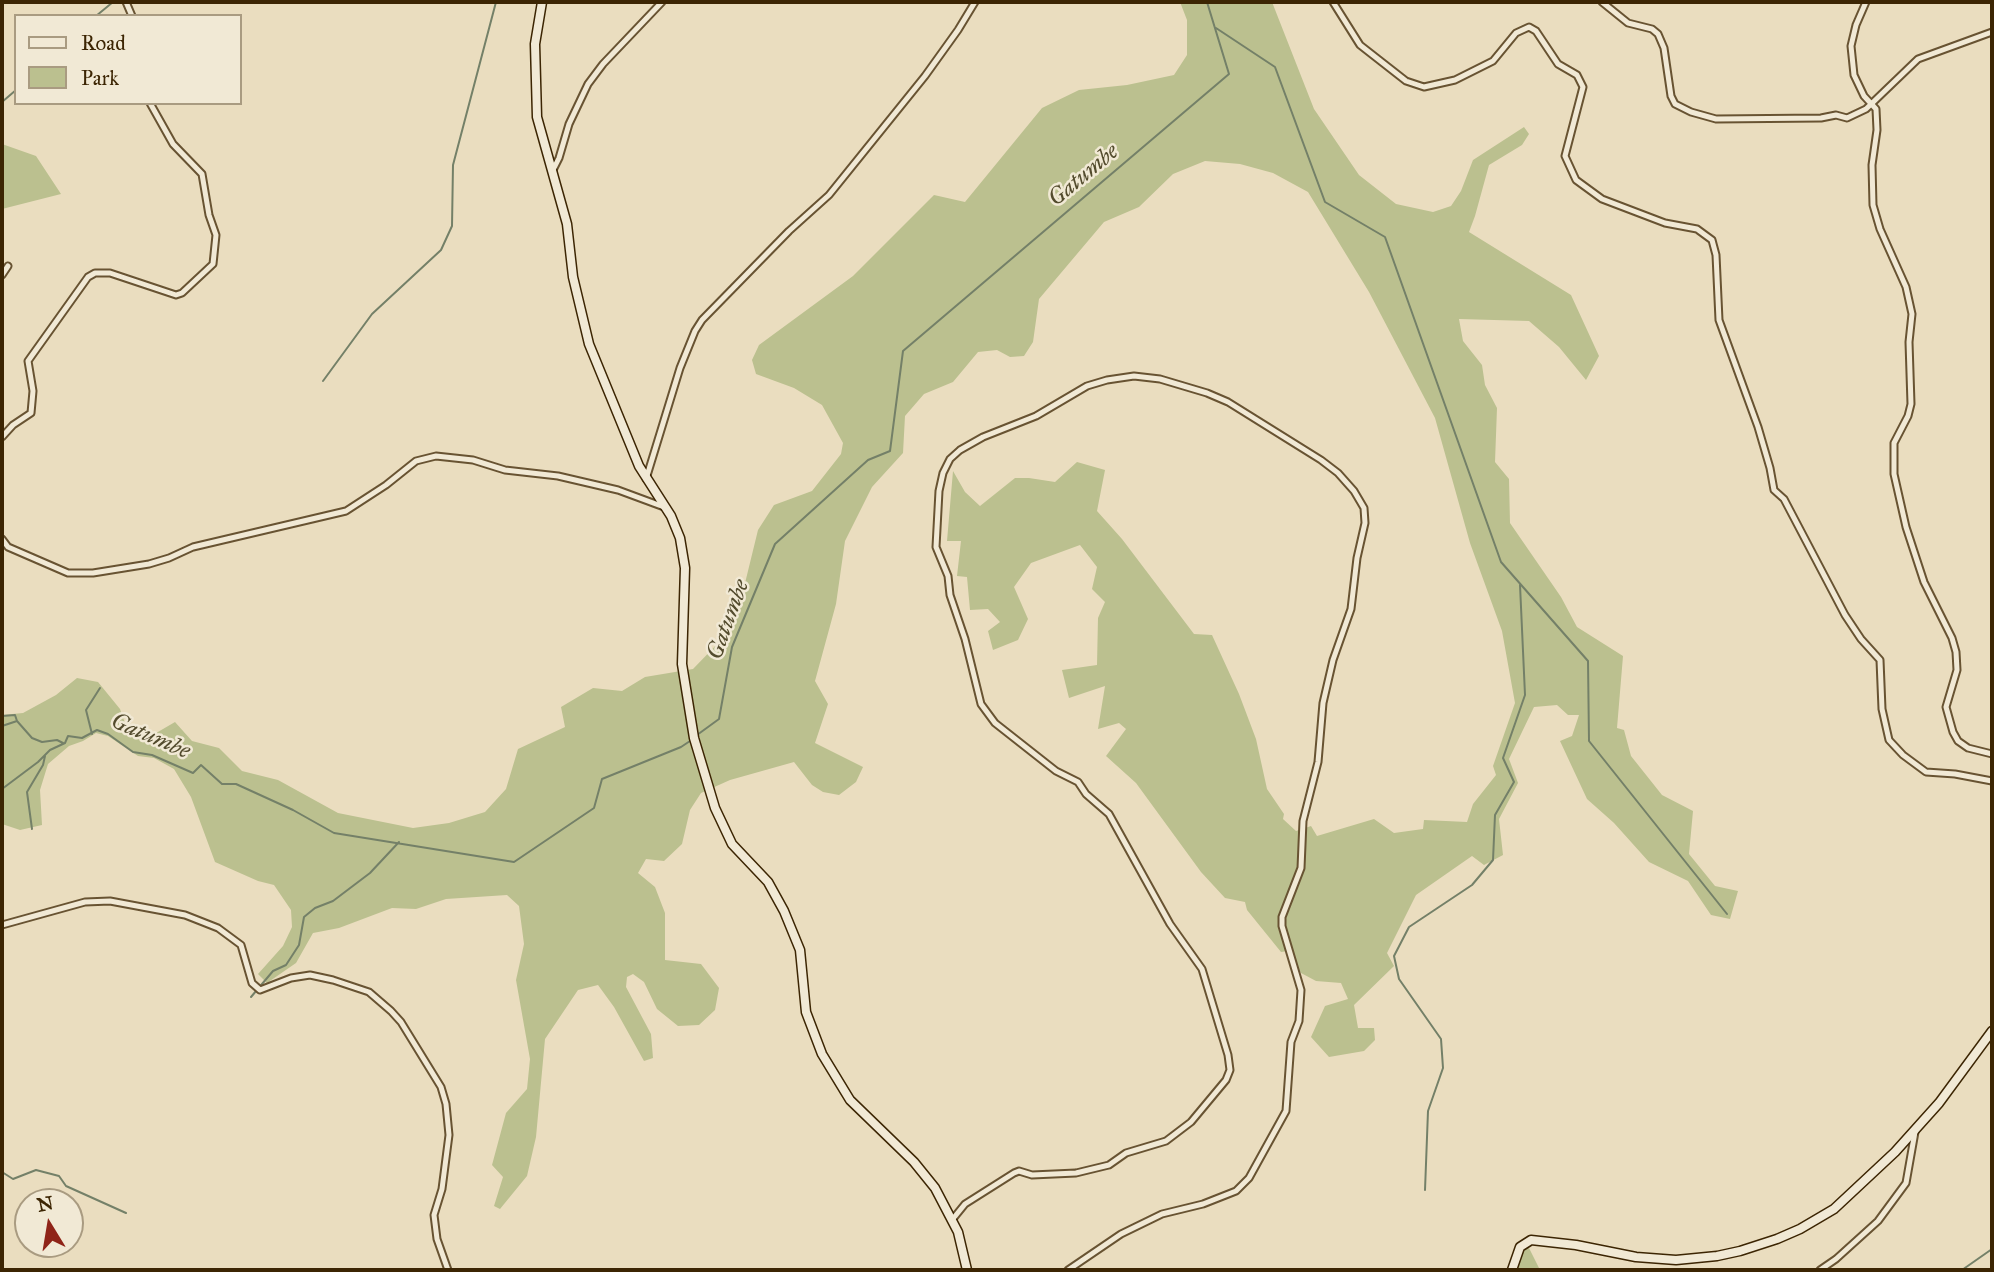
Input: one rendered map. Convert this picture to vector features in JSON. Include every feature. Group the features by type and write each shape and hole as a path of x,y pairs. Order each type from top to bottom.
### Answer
{"main road":[{"path":"542,2 535,44 535,108 566,224 573,277 585,331 646,479 676,526 683,550 685,568 682,664 694,738 718,817 732,844 774,890 784,911 800,950 806,1012 822,1054 850,1100 925,1176 952,1220 962,1243 967,1270"},
{"path":"1512,1270 1520,1247 1531,1240 1576,1245 1636,1257 1676,1260 1717,1256 1777,1240 1800,1229 1833,1209 1915,1132 1992,1031"}],"street":[{"path":"553,170 569,124 588,84 603,64 662,2"},
{"path":"646,479 680,368 702,320 789,231 829,195 925,76 975,2"},
{"path":"1333,2 1360,45 1406,81 1424,87 1455,80 1493,61 1516,33 1529,27 1536,31 1558,64 1577,75 1583,87 1565,156 1576,180 1602,199 1624,209 1665,223 1697,229 1712,240 1716,256 1719,320 1758,428 1774,490 1784,499 1844,615 1880,660 1882,709 1888,738 1903,755 1926,772 1992,781"},
{"path":"1602,2 1628,23 1652,29 1658,34 1664,48 1671,96 1675,104 1684,110 1716,118 1847,118 1866,109 1918,59 1992,33"},
{"path":"1866,2 1851,46 1854,75 1875,109 1877,130 1872,165 1873,205 1880,229 1906,287 1912,314 1909,342 1912,404 1894,443 1894,474 1906,527 1924,582 1952,638 1956,652 1957,670 1946,707 1953,732 1958,741 1968,748 1992,754"},
{"path":"2,437 13,425 31,413 33,391 28,361 88,277 95,273 110,273 176,295 182,293 213,264 216,235 202,174 173,144 151,105"},
{"path":"2,275 8,266"},
{"path":"952,1220 965,1205 1014,1172 1032,1175 1076,1173 1109,1165 1126,1153 1166,1141 1191,1122 1226,1080 1230,1070 1202,969 1170,924 1109,814 1086,794 1078,782 1056,771 995,723 981,704 965,639 950,595 948,576 936,547 939,491 947,466 960,450 983,437 1036,416 1087,386 1134,376 1160,379 1228,402 1313,454 1338,473 1354,491 1364,508 1365,523 1357,558 1351,609 1333,660 1323,703 1318,762 1303,821 1301,868 1282,917 1282,926 1301,990 1299,1021 1291,1042 1286,1111 1249,1178 1236,1191 1203,1204 1162,1214 1121,1234 1068,1270"},
{"path":"2,540 8,547 68,573 93,573 149,564 193,547 346,511 379,491 416,461 436,456 472,460 505,470 558,476 618,490 664,507"},
{"path":"2,925 71,905 99,900 159,910 195,918 230,935 241,945 251,983 260,990 291,978 310,975 369,992 401,1022 441,1087 446,1104 449,1135 442,1189 434,1215 437,1239 449,1270"},
{"path":"1820,1270 1878,1221 1906,1183 1915,1132"}],"green space":[{"path":"1180,2 1272,2 1314,109 1359,175 1396,204 1433,212 1451,206 1461,191 1473,160 1524,127 1529,134 1522,145 1489,165 1469,232 1571,295 1599,356 1586,380 1559,347 1529,321 1459,319 1463,341 1482,365 1485,385 1497,408 1495,462 1509,479 1510,523 1561,597 1577,627 1623,656 1617,728 1624,730 1631,756 1662,795 1693,811 1689,854 1715,886 1738,891 1730,919 1711,915 1688,881 1649,862 1614,823 1587,799 1560,741 1572,736 1579,715 1568,715 1557,705 1534,707 1509,759 1518,783 1499,819 1503,855 1484,865 1472,856 1416,895 1387,953 1394,966 1354,1005 1358,1028 1374,1028 1375,1040 1364,1051 1329,1057 1311,1037 1325,1006 1348,999 1341,983 1316,981 1301,973 1289,951 1281,952 1247,910 1245,902 1225,898 1201,872 1136,783 1106,756 1126,729 1119,723 1098,729 1105,686 1069,698 1062,670 1097,665 1098,618 1105,602 1092,589 1097,567 1080,545 1031,563 1014,587 1028,619 1018,640 993,650 988,631 1000,622 988,609 970,610 967,577 957,576 961,541 947,541 953,471 965,492 980,506 1015,478 1055,482 1077,462 1105,470 1097,511 1122,539 1194,634 1212,635 1256,739 1267,789 1284,814 1283,819 1296,831 1311,826 1317,836 1374,819 1394,833 1423,829 1424,820 1467,822 1473,804 1496,775 1493,766 1515,703 1502,631 1470,543 1435,418 1369,292 1308,192 1273,173 1240,164 1205,161 1173,174 1139,207 1104,222 1039,299 1033,342 1024,356 1010,357 997,350 978,352 953,382 924,394 905,416 903,453 872,487 845,541 836,604 815,681 828,704 815,743 863,767 856,782 839,795 823,792 812,785 794,762 730,780 701,793 690,810 682,844 664,861 646,859 638,873 655,887 665,913 665,960 701,964 719,988 715,1010 699,1025 678,1026 657,1009 644,982 633,974 627,977 626,987 651,1034 653,1058 644,1061 614,1007 598,985 578,990 545,1039 536,1137 527,1176 500,1209 494,1206 503,1177 492,1165 506,1113 527,1089 530,1059 516,980 524,944 519,906 507,895 446,899 416,909 392,908 339,928 313,933 296,963 267,983 258,974 283,946 292,927 291,910 274,885 215,862 191,797 174,769 154,758 138,756 108,736 96,733 69,746 48,764 40,790 42,825 20,830 2,824 2,715 23,713 56,695 77,678 98,682 120,709 126,726 139,738 151,736 175,722 192,741 219,748 242,771 278,780 338,813 413,828 449,823 485,812 506,789 518,749 565,727 561,707 593,688 622,691 645,677 693,669 723,638 736,620 758,530 774,505 812,491 841,454 843,443 822,405 794,388 756,374 752,360 759,345 853,276 934,195 965,202 1042,108 1079,90 1127,85 1174,75 1187,55 1187,20"},
{"path":"2,144 36,156 61,194 2,209"},
{"path":"1527,1244 1540,1270 1514,1270 1520,1249"}],"waterway":[{"path":"98,14 113,2"},
{"path":"323,381 372,314 441,250 452,226 453,165 496,2"},
{"name":"Gatumbe","path":"697,735 719,719 732,647 775,544 868,460 890,451 903,351 1229,74 1207,2"},
{"path":"1216,28 1275,67 1325,202 1385,237 1501,562 1588,661 1589,741 1727,914"},
{"path":"2,102 14,92"},
{"path":"1425,1190 1428,1111 1443,1068 1441,1039 1399,979 1394,956 1409,927 1472,885 1493,860 1495,815 1514,782 1503,758 1525,695 1520,585"},
{"path":"92,734 86,710 100,688"},
{"path":"2,716 15,715 17,721"},
{"path":"2,726 17,721 32,738 42,742 57,740 63,743"},
{"name":"Gatumbe","path":"2,789 50,750 65,743 68,736 82,738 97,730 108,734 133,752 152,755 193,773 201,765 222,784 236,784 293,810 334,833 514,862 594,808 602,779 690,741"},
{"path":"32,829 27,792 43,765 45,756"},
{"path":"251,997 273,971 286,965 299,945 304,917 315,908 333,901 370,873 399,842"},
{"path":"2,1172 13,1179 36,1170 59,1176 66,1186 126,1213"},
{"path":"1962,1270 1992,1249"}]}
